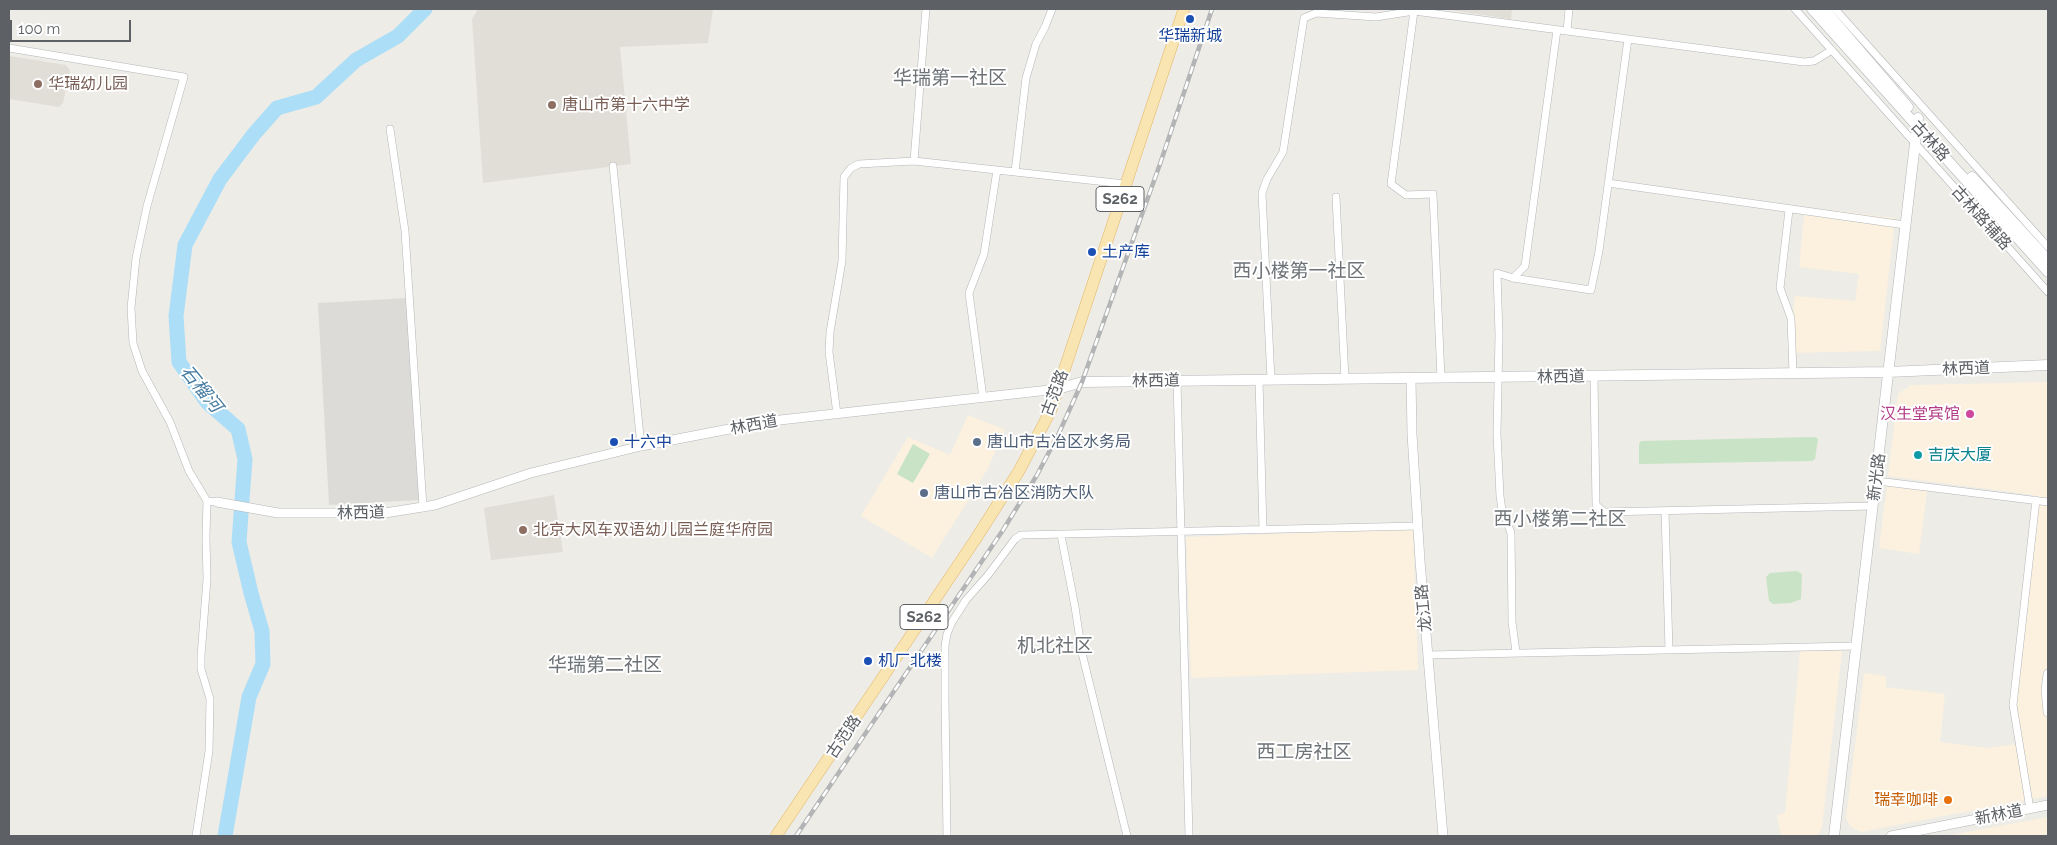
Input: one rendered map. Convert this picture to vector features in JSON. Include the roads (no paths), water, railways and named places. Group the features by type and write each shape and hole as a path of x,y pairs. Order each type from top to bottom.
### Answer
{"main road":[{"name":"古范路","path":"776,836 1014,479 1051,410 1184,9"},
{"name":"古林路","path":"1812,9 2048,260"},
{"name":"古林路","path":"1824,9 1918,123 2048,272"},
{"name":"新光路","path":"1834,836 1877,481 1914,143 1918,123"},
{"name":"林西道","path":"1058,389 1082,382 1794,374 2048,365"}],"street":[{"path":"914,161 926,9"},
{"path":"1015,172 1026,78 1036,44 1052,9"},
{"path":"1567,31 1568,9"},
{"name":"古林路辅路","path":"1795,9 2048,292"},
{"path":"1835,9 2048,247"},
{"path":"1271,380 1262,193 1267,179 1283,152 1304,18 1316,13 1353,12 1394,16 1414,11 1804,62 1814,61 1832,50"},
{"path":"1414,11 1391,184 1406,195 1433,194 1441,378"},
{"path":"1513,278 1525,266 1557,30"},
{"path":"1516,652 1512,622 1511,533 1502,510 1500,496 1498,378 1500,335 1497,273 1513,278 1591,290 1599,251 1628,39"},
{"path":"9,48 184,77 147,206 136,258 131,308 133,343 142,371 170,422 189,471 212,502 206,537 207,579 201,656 201,669 210,699 209,751 196,836"},
{"path":"390,129 405,231 423,507"},
{"path":"837,414 829,352 830,332 842,261 844,176 859,164 914,161 1125,184"},
{"path":"613,166 641,446"},
{"path":"983,398 968,293 984,254 998,170"},
{"path":"1608,183 1905,225"},
{"path":"1336,197 1345,380"},
{"path":"1789,210 1780,288 1790,318 1794,374"},
{"path":"1594,377 1596,504 1604,512 1874,506"},
{"name":"龙江路","path":"1411,379 1412,434 1418,526 1443,836"},
{"path":"1259,380 1264,530"},
{"path":"1177,381 1188,836"},
{"name":"林西道","path":"212,502 278,513 386,513 435,505 531,473 641,446 771,421 1058,389"},
{"path":"1877,481 2048,502"},
{"path":"2030,809 2013,705 2036,500"},
{"path":"1665,511 1669,650"},
{"path":"948,836 945,646 949,628 966,600 1015,539 1020,536 1418,526"},
{"path":"1060,535 1075,607 1082,653 1127,836"},
{"path":"1428,655 1856,646"},
{"path":"2048,674 2046,690 2048,712"},
{"name":"新林道","path":"1891,836 2048,805"}],"waterway":[{"name":"石榴河","path":"225,836 249,697 263,664 262,631 239,542 245,459 238,429 207,402 179,362 176,316 185,245 220,179 254,134 277,108 316,97 356,60 398,36 425,9"}],"railway":[{"path":"796,836 1003,530 1037,475 1059,433 1082,382 1160,164 1212,9"}],"place":[{"name":"华瑞新城","path":"1190,19"},
{"name":"华瑞幼儿园","path":"38,84"},
{"name":"唐山市第十六中学","path":"552,105"},
{"name":"土产库","path":"1092,252"},
{"name":"汉生堂宾馆","path":"1970,414"},
{"name":"十六中","path":"614,442"},
{"name":"唐山市古冶区水务局","path":"977,442"},
{"name":"吉庆大厦","path":"1918,455"},
{"name":"唐山市古冶区消防大队","path":"924,493"},
{"name":"北京大风车双语幼儿园兰庭华府园","path":"523,530"},
{"name":"机厂北楼","path":"868,661"},
{"name":"瑞幸咖啡","path":"1948,800"}],"district":[{"name":"华瑞第一社区","path":"950,78"},
{"name":"西小楼第一社区","path":"1299,271"},
{"name":"西小楼第二社区","path":"1560,519"},
{"name":"机北社区","path":"1055,646"},
{"name":"华瑞第二社区","path":"605,665"},
{"name":"西工房社区","path":"1304,752"}]}
